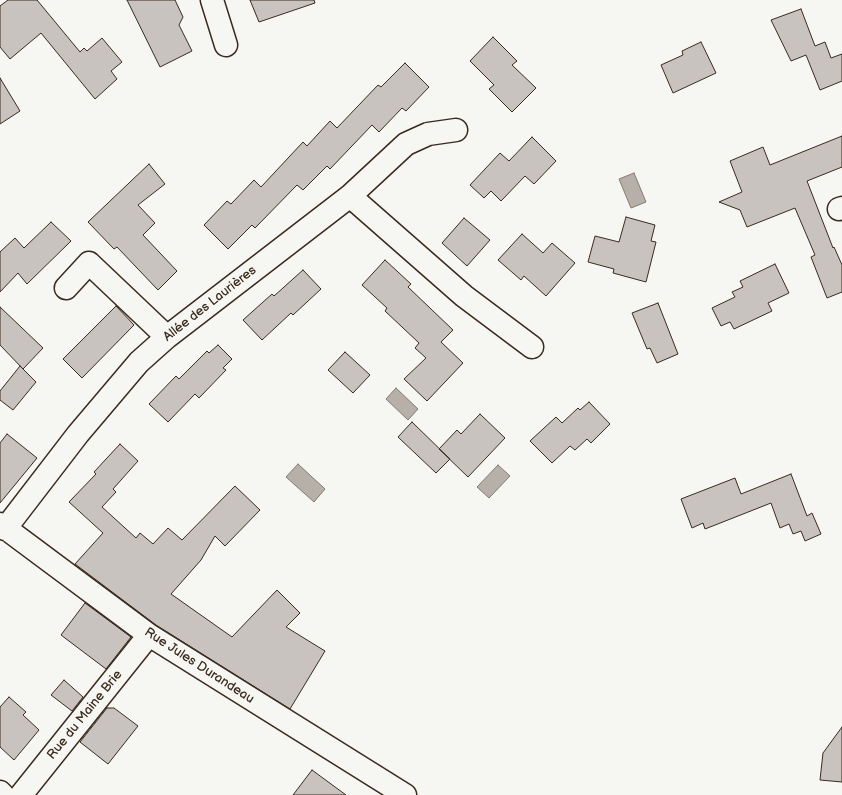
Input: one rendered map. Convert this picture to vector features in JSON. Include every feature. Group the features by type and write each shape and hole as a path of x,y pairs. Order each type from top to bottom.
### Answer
{"street":[{"path":"212,0 226,45"},
{"name":"Allée des Laurières","path":"3,527 78,434 139,362 167,337 350,196 406,144 428,134 456,130"},
{"path":"350,196 464,296 532,347"},
{"path":"66,288 89,263 167,337"},
{"name":"Rue Jules Durandeau","path":"3,527 149,635 405,795"},
{"name":"Rue du Maine Brie","path":"21,795 149,635"},
{"path":"0,792 3,795"}],"shaded area":[{"path":"634,173 646,202 631,208 619,179"},
{"path":"396,388 418,409 408,420 386,399"},
{"path":"298,464 325,489 314,502 286,477"},
{"path":"498,465 510,476 489,498 477,487"}],"building":[{"path":"8,0 37,0 80,52 84,48 87,51 102,38 122,62 111,71 117,79 95,99 41,33 10,59 0,47 0,6"},
{"path":"127,0 175,0 183,17 179,25 192,51 160,67"},
{"path":"250,0 314,0 315,3 259,22"},
{"path":"801,9 815,46 825,42 831,58 842,54 842,81 820,90 806,55 791,61 771,20"},
{"path":"493,37 517,61 512,65 536,88 512,112 489,89 494,85 470,61"},
{"path":"701,42 716,73 673,93 661,65 683,55 682,51"},
{"path":"405,63 429,87 406,111 402,108 379,132 372,125 330,169 327,166 303,190 297,185 255,228 252,225 228,249 204,225 227,201 231,204 254,180 261,187 303,142 307,146 330,121 337,128 378,85 381,87"},
{"path":"0,78 20,111 0,124"},
{"path":"842,136 842,167 807,181 833,248 834,247 842,265 842,292 827,298 811,257 815,255 795,208 747,227 740,210 719,202 742,192 730,161 763,147 770,165"},
{"path":"532,137 556,161 534,184 525,176 501,201 491,191 484,198 470,185 500,153 509,161"},
{"path":"149,164 165,184 138,205 155,223 143,235 177,271 158,290 117,247 114,249 88,222"},
{"path":"626,217 655,225 651,241 656,242 646,282 613,273 614,269 588,262 595,236 619,242"},
{"path":"464,218 490,240 467,266 442,243"},
{"path":"51,222 71,241 27,284 18,273 0,292 0,252 15,238 24,248"},
{"path":"522,234 543,253 552,243 575,263 546,296 524,276 521,280 498,260"},
{"path":"385,260 411,284 408,287 453,330 441,342 463,363 427,401 404,379 426,358 415,348 419,343 385,311 387,308 362,285"},
{"path":"775,264 789,293 768,303 772,311 734,329 730,322 721,326 712,308 735,297 732,292 743,287 740,281"},
{"path":"303,270 321,289 293,315 291,313 262,340 243,320 272,294 274,296"},
{"path":"658,303 678,354 657,363 650,348 647,349 632,313"},
{"path":"116,306 134,325 82,378 63,359"},
{"path":"0,307 43,348 23,369 0,345"},
{"path":"218,345 232,359 223,368 226,370 199,398 195,394 168,422 149,404 176,376 179,379 207,351 209,353"},
{"path":"345,352 370,375 353,393 328,370"},
{"path":"20,366 36,382 13,410 0,400 0,391"},
{"path":"589,402 610,424 591,443 587,439 575,450 570,446 552,463 530,441 556,417 562,423 578,408 580,410"},
{"path":"480,414 505,438 468,477 439,449 457,430 461,434"},
{"path":"412,422 450,459 436,473 398,437"},
{"path":"7,434 37,458 0,503 0,443"},
{"path":"120,444 138,461 113,489 116,492 102,507 136,538 140,533 153,544 168,528 182,540 235,486 260,510 225,546 215,536 201,560 171,594 232,637 277,590 300,613 286,627 325,651 290,709 156,625 75,564 103,533 69,502 96,474 94,472"},
{"path":"791,474 807,516 812,513 821,534 805,541 801,531 793,534 789,524 780,528 771,503 705,529 703,523 692,528 681,499 735,478 741,494"},
{"path":"85,603 131,637 106,669 61,635"},
{"path":"64,680 83,697 72,711 51,695"},
{"path":"9,697 26,712 23,715 39,730 14,760 0,747 0,707"},
{"path":"107,708 114,708 138,726 108,764 80,742"},
{"path":"842,727 842,782 820,780 823,753"},
{"path":"312,770 346,795 293,795"}]}
